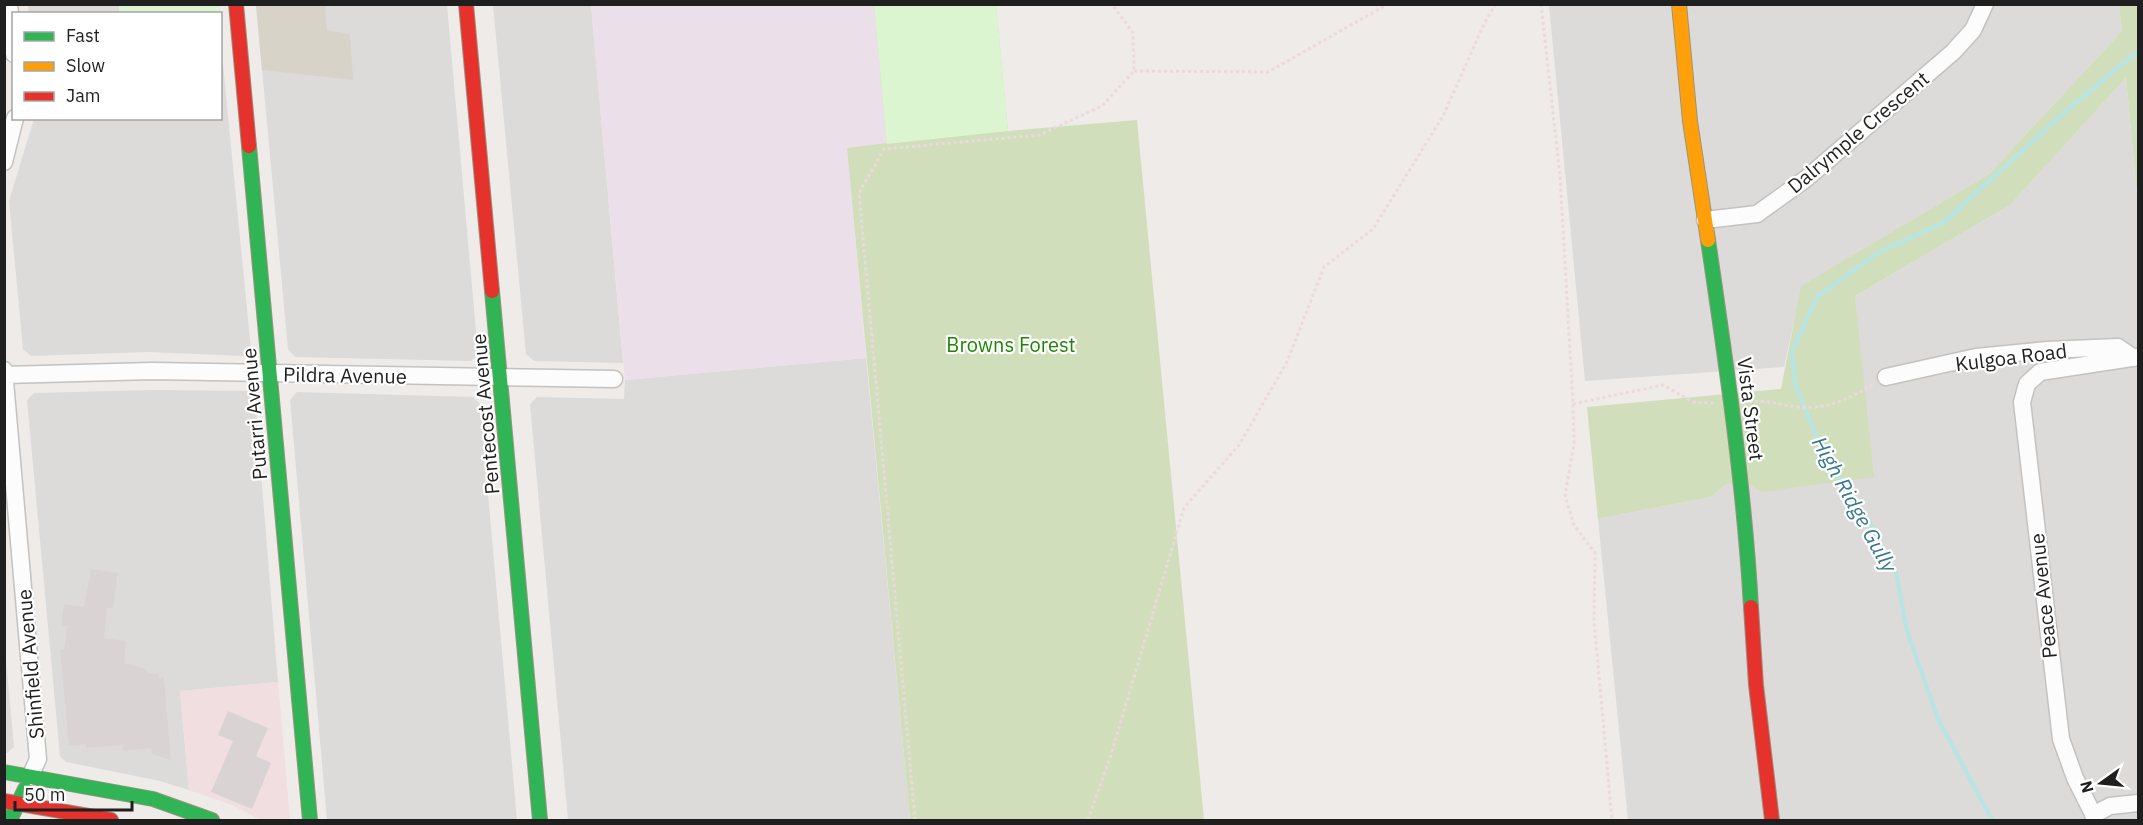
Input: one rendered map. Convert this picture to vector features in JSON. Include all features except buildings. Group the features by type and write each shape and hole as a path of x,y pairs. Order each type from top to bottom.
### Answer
{"main road":[{"name":"Putarri Avenue","path":"236,4 310,820"},
{"name":"Pentecost Avenue","path":"466,4 502,378 540,820"},
{"name":"Vista Street","path":"1679,4 1690,121 1732,404 1748,548 1756,685 1772,820"},
{"path":"4,772 153,799 212,820"},
{"path":"10,820 11,802 30,777"},
{"path":"11,802 111,820"}],"street":[{"path":"9,4 12,34"},
{"name":"Dalrymple Crescent","path":"1705,220 1757,214 1807,178 1953,52 1973,30 1985,4"},
{"path":"4,162 14,120"},
{"name":"Kulgoa Road","path":"1886,377 1976,357 2047,350 2118,347 2136,357"},
{"name":"Kulgoa Road","path":"2040,372 2136,357"},
{"name":"Shinfield Avenue","path":"4,370 38,759 30,777"},
{"name":"Pildra Avenue","path":"5,375 152,371 614,379"},
{"name":"Peace Avenue","path":"2040,372 2027,384 2022,402 2054,694 2061,739 2075,778 2095,818"},
{"path":"2095,818 2110,806 2139,803"}],"path":[{"path":"915,820 859,193 884,149 1039,135 1102,106 1134,71 1132,33 1112,4"},
{"path":"1134,71 1268,72 1388,4"},
{"path":"1088,820 1110,758 1184,508 1239,445 1287,362 1324,267 1373,229 1443,116 1485,22 1497,4"},
{"path":"1541,4 1560,175 1573,404 1574,444 1565,495 1574,525 1594,553 1594,621 1612,820"},
{"path":"1573,404 1663,385 1693,402 1732,404 1763,400 1799,407 1837,404 1886,377"}],"shaded area":[{"path":"2119,4 2122,31 1989,174 1802,286 1784,367 1585,381 1549,5"},
{"path":"28,5 119,5 119,12 29,12"},
{"path":"256,5 447,5 478,354 471,361 295,357 288,349"},
{"path":"256,5 325,5 327,30 350,34 353,80 262,70"},
{"path":"493,5 591,5 623,363 534,361 526,354"},
{"path":"591,5 874,5 887,144 847,148 866,358 625,380"},
{"path":"222,54 251,350 243,356 148,352 31,356 23,349 9,201 34,120 222,120"},
{"path":"2126,78 2138,206 2138,820 1628,820 1598,519 1711,497 1727,484 1747,483 1862,380 1855,296 2010,205"},
{"path":"866,358 910,820 568,820 530,404 537,397 624,399 625,380"},
{"path":"154,390 248,391 255,399 278,682 180,691 189,790 160,781 66,762 60,756 27,400 34,393"},
{"path":"297,392 473,397 480,404 517,820 327,820 290,400"},
{"path":"4,638 14,747 7,753 4,752"},
{"path":"278,682 290,820 261,820 232,805 189,790 180,691"}],"green space":[{"path":"119,5 220,5 220,12 119,12"},
{"name":"Browns Forest","path":"874,5 996,5 1008,131 1137,120 1204,820 910,820 847,148 887,143"},
{"path":"874,5 996,5 1008,131 887,144"},
{"path":"2119,5 2138,5 2138,206 2126,78 2010,205 1855,296 1874,477 1762,492 1747,483 1727,484 1711,497 1598,519 1587,407 1781,389 1801,286 1989,174 2122,31"}],"waterway":[{"name":"High Ridge Gully","path":"1992,820 1938,719 1907,631 1896,573 1865,514 1825,458 1795,384 1792,352 1817,297 1879,252 1943,223 2066,111 2138,51"}],"traffic: fast":[{"path":"249,146 310,820"},
{"path":"1708,240 1739,469 1751,607"},
{"path":"492,291 540,820"},
{"path":"4,772 153,799 212,820"},
{"path":"10,820 25,789"}],"traffic: slow":[{"path":"1679,4 1690,121 1708,240"}],"traffic: jam":[{"path":"236,4 249,146"},
{"path":"466,4 492,291"},
{"path":"1751,607 1756,685 1772,820"},
{"path":"4,801 111,820"}]}
